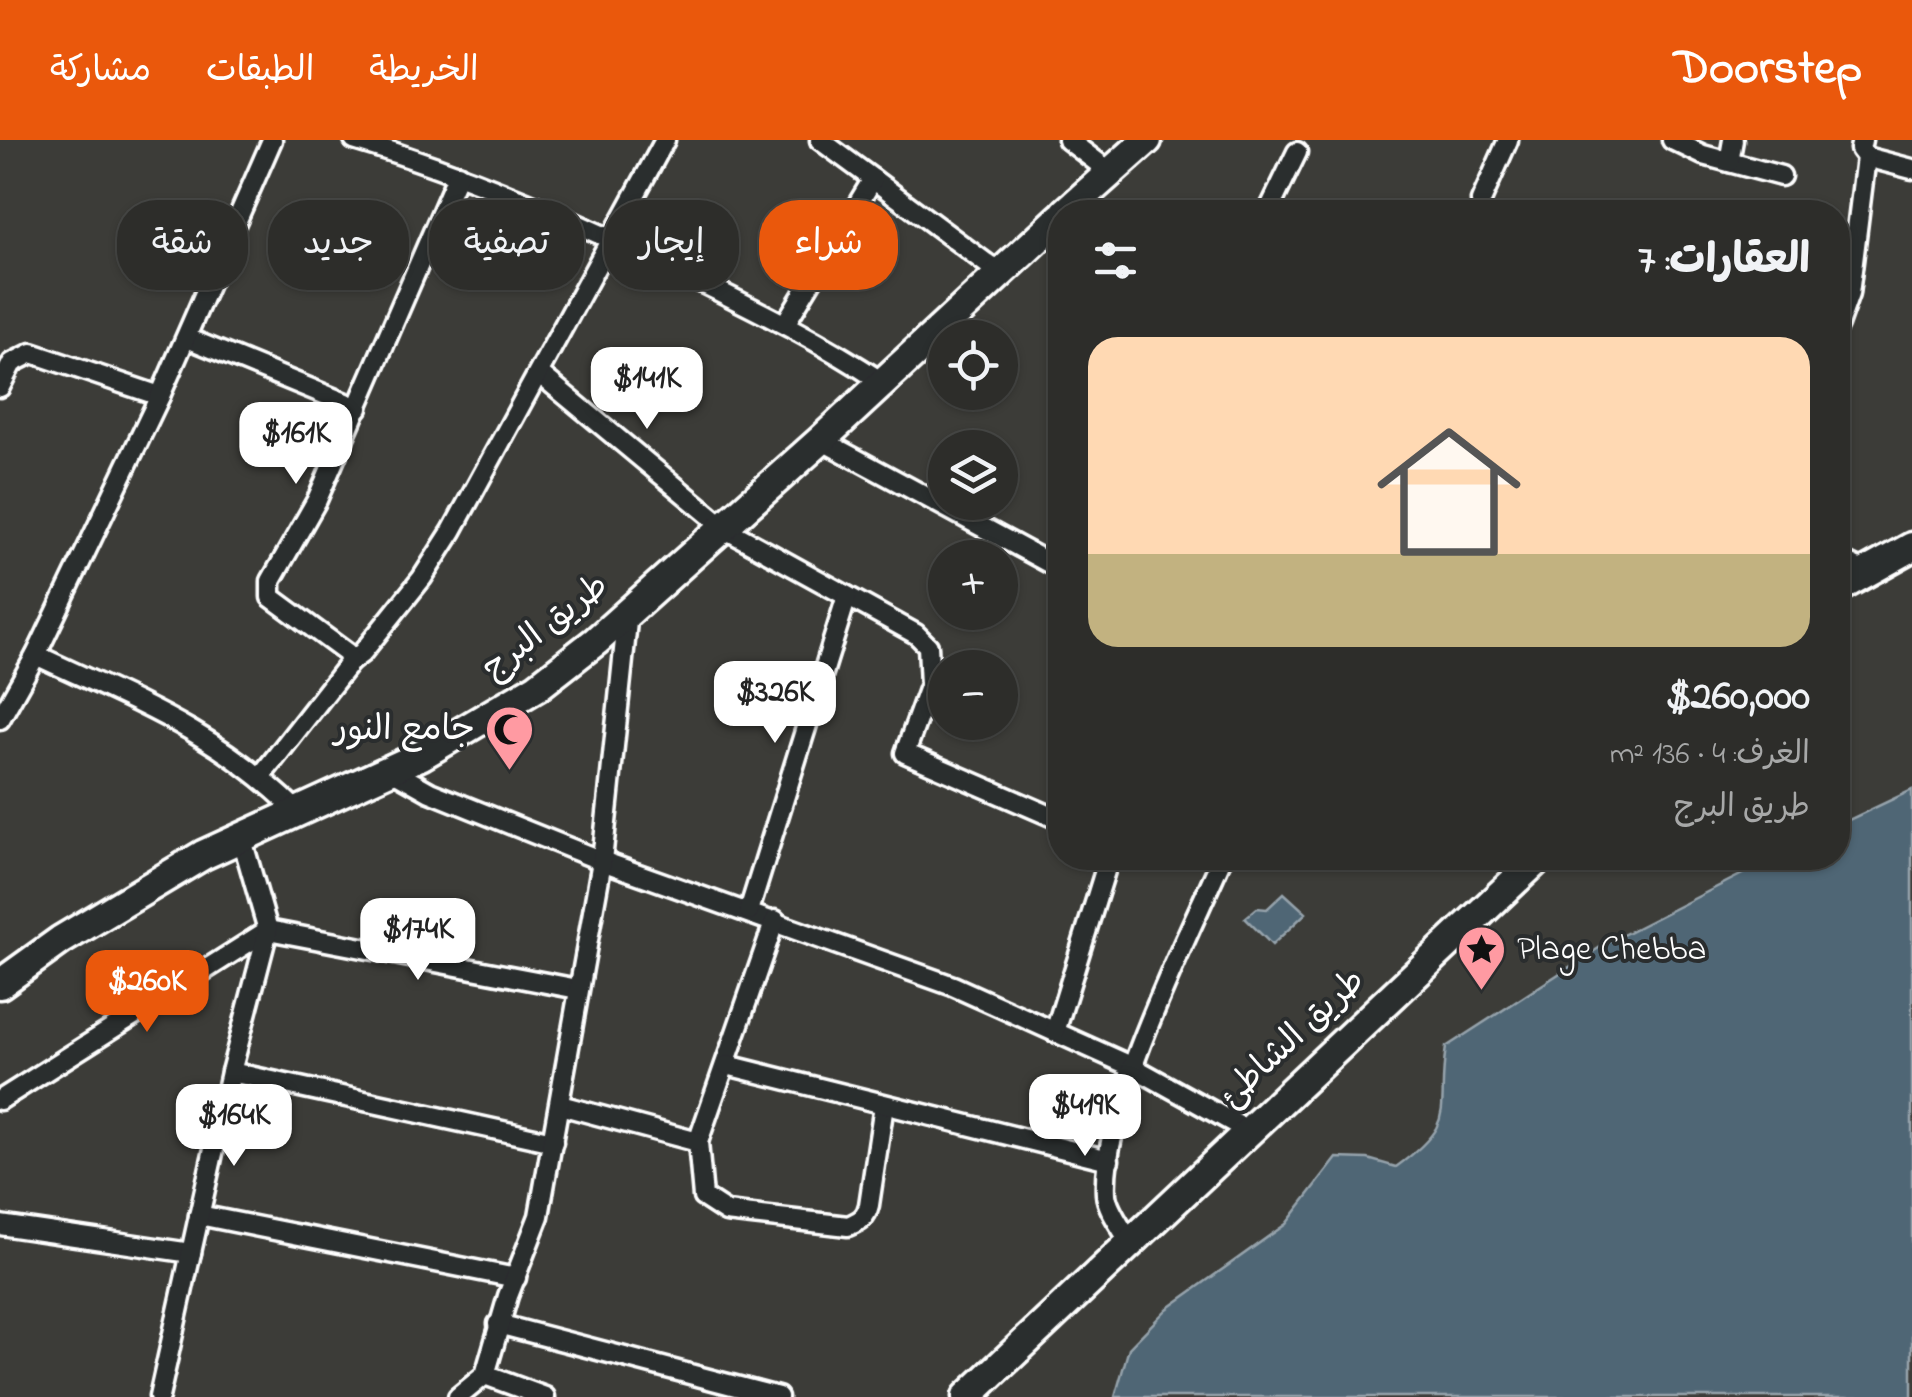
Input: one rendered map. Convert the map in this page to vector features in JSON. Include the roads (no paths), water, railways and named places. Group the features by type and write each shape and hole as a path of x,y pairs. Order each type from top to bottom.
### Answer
{"street":[{"path":"0,719 8,682 36,655 187,338 272,140"},
{"path":"354,140 458,174 604,236"},
{"path":"633,200 666,140"},
{"path":"820,140 998,272"},
{"path":"1068,140 1110,172"},
{"name":"طريق البرج","path":"1081,200 1147,140"},
{"path":"1481,200 1508,140"},
{"path":"1672,140 1781,176"},
{"path":"1730,162 1733,140"},
{"path":"1850,284 1864,149 1912,169"},
{"path":"1274,200 1297,152"},
{"path":"350,662 347,652 270,597 270,589 358,408 458,174"},
{"path":"786,324 874,179"},
{"name":"طريق البرج","path":"0,984 117,905 241,836 391,770 508,706 628,612 821,440 998,272 1048,231"},
{"path":"261,776 422,578 604,254"},
{"path":"716,290 786,324 882,382"},
{"path":"187,338 358,408"},
{"path":"0,387 12,363 32,353 160,396"},
{"path":"540,374 724,527 900,622 928,646 930,684 905,754 1048,815"},
{"path":"821,440 1048,563"},
{"path":"1850,565 1912,547"},
{"path":"748,910 847,596"},
{"path":"458,1397 484,1375 498,1324 534,1239 602,860 628,612"},
{"path":"36,655 205,736 261,776 297,812"},
{"path":"391,770 430,792 602,860 952,986 1133,1068 1250,1132"},
{"path":"159,1397 231,1072 268,930 241,836"},
{"path":"1055,1032 1105,870"},
{"path":"1130,1242 1106,1200 1109,1160 1133,1068 1217,870"},
{"name":"طريق الشاطئ","path":"966,1397 1526,870"},
{"path":"776,920 698,1142 697,1170 703,1197 726,1212 848,1226 867,1215 884,1105"},
{"path":"0,1100 268,930 578,989"},
{"path":"727,1065 1109,1160"},
{"path":"231,1072 553,1142"},
{"path":"560,1104 698,1142"},
{"path":"199,1215 516,1278"},
{"path":"0,1225 191,1253"},
{"path":"498,1324 778,1397"},
{"path":"484,1375 545,1397"}],"water":[{"path":"1912,790 1912,1397 1115,1397 1129,1348 1167,1309 1286,1224 1337,1158 1368,1159 1396,1167 1429,1138 1441,1115 1446,1047 1605,944 1750,870 1850,870 1850,819"},
{"path":"1284,893 1306,913 1272,945 1245,918 1257,908 1267,909"}],"place":[{"name":"جامع النور","path":"510,772"},
{"name":"Plage Chebba","path":"1482,992"}]}
